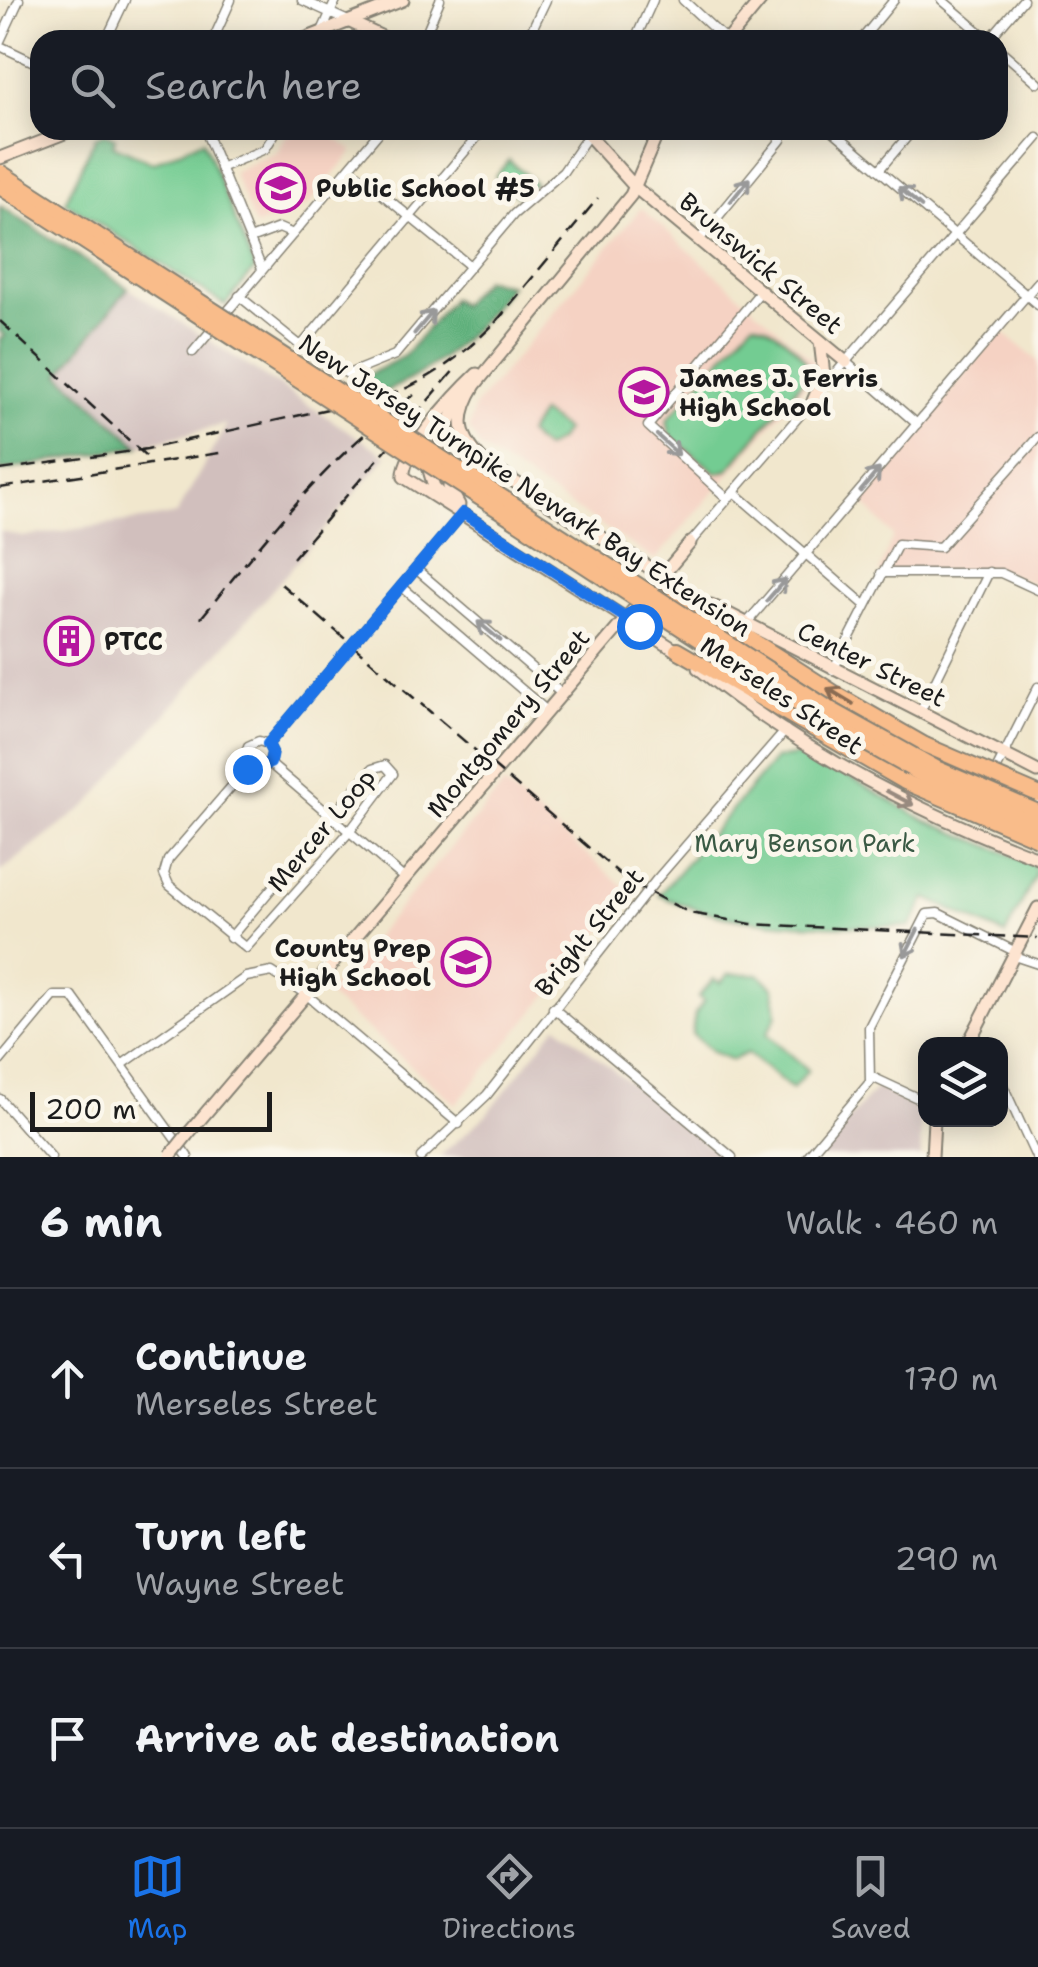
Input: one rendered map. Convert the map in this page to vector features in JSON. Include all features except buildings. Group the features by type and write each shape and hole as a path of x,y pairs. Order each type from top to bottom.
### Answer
{"highway":[{"name":"New Jersey Turnpike Newark Bay Extension","path":"0,172 825,706 954,777 1038,812"},
{"name":"New Jersey Turnpike Newark Bay Extension","path":"0,187 822,720 922,775 1038,825"},
{"path":"661,576 677,592 806,675 925,745 1038,794"},
{"path":"677,650 905,782 1038,839"},
{"path":"786,730 808,728"}],"main road":[{"path":"332,30 403,0"},
{"path":"736,30 761,0"},
{"path":"350,22 367,30"},
{"path":"0,158 45,140"},
{"name":"Brunswick Street","path":"596,140 636,188 846,362"},
{"path":"486,463 467,446 460,421 470,394 495,358 636,188 656,140"},
{"path":"813,400 824,375 820,341"},
{"path":"463,513 415,487 403,471 450,402 495,358"},
{"path":"463,513 438,491 429,470 458,403 481,371"},
{"path":"463,513 449,486 450,475 462,463 486,463"},
{"name":"Center Street","path":"486,463 745,626 1038,772"},
{"name":"Merseles Street","path":"463,513 677,650 786,730 888,792 966,831 1038,858"},
{"name":"Montgomery Street","path":"170,1156 690,543"},
{"path":"976,1037 1038,908"},
{"path":"932,1157 934,1127"}],"street":[{"path":"19,0 0,44 30,60"},
{"path":"110,30 124,0"},
{"path":"218,30 231,0"},
{"path":"302,0 350,22"},
{"path":"322,30 336,0"},
{"path":"427,30 440,0"},
{"path":"532,30 546,0"},
{"path":"639,30 653,0"},
{"path":"683,0 716,30"},
{"path":"869,30 894,0"},
{"path":"942,0 977,30"},
{"path":"998,30 1024,0"},
{"path":"1008,57 1038,83"},
{"name":"Montgomery Street","path":"690,543 1038,138"},
{"path":"209,140 262,269"},
{"path":"220,168 266,149 271,140"},
{"path":"193,352 373,140"},
{"path":"302,346 474,140"},
{"path":"239,296 302,346 345,372 395,355 518,210 563,172 583,140"},
{"path":"699,240 782,140"},
{"path":"844,140 1038,305"},
{"path":"880,170 905,140"},
{"path":"350,168 470,266"},
{"path":"250,239 279,228 293,234"},
{"path":"745,626 1038,282"},
{"path":"760,292 648,426 772,524 865,605"},
{"name":"Brunswick Street","path":"846,362 916,424"},
{"path":"833,670 898,544 940,547 1038,437"},
{"path":"268,744 463,513"},
{"path":"416,569 562,694"},
{"path":"881,573 988,572 1038,590"},
{"path":"920,713 988,572"},
{"path":"401,586 547,712"},
{"path":"966,831 1038,687"},
{"name":"Bright Street","path":"422,1157 498,1082 553,1008 786,730"},
{"path":"259,741 268,744 272,752 270,763 262,768 250,765 246,756 248,746 259,741"},
{"path":"270,763 405,878"},
{"name":"Mercer Loop","path":"230,938 372,768 388,766 390,782 242,948 230,938 168,885 164,874 168,860 250,765"},
{"path":"807,1157 872,1077 869,1027 927,914 938,913 1038,964"},
{"path":"123,1064 259,971 282,975 459,1124"},
{"path":"0,1060 49,1001 63,994 78,1002 188,1157"},
{"path":"553,1008 732,1157"},
{"path":"872,1077 918,1098"},
{"path":"1008,1096 1036,1157"},
{"path":"0,1099 47,1156"},
{"path":"1026,1134 1038,1128"}],"shaded area":[{"name":"Public School #5","path":"284,140 338,140 353,151 309,204 255,226 233,172 278,152"},
{"name":"James J. Ferris High School","path":"641,208 813,360 815,374 655,560 481,448 469,429 474,408"},
{"path":"128,288 387,456 90,803 0,872 0,531 22,537 176,515 227,424 139,446 59,374"},
{"path":"1001,331 1038,361 1038,585 1001,571 879,573 893,536 861,500"},
{"name":"County Prep High School","path":"504,785 633,894 456,1104 326,994"},
{"path":"557,1025 722,1157 439,1157 488,1113"},
{"path":"877,1087 918,1111 921,1157 817,1157"}],"green space":[{"path":"94,140 114,140 113,145 153,163 203,140 255,269 225,305 65,202"},
{"path":"509,160 535,183 517,196 495,177"},
{"path":"0,206 128,288 60,374 139,446 0,471 0,339 5,336 0,332"},
{"path":"485,279 510,285 481,322 448,353 411,379 368,398 349,385 404,356 452,299 460,305"},
{"path":"753,322 788,342 802,357 809,373 728,470 717,473 670,436 667,420"},
{"path":"541,413 565,430 558,441 544,449 527,434"},
{"name":"Mary Benson Park","path":"808,754 927,821 1034,864 1036,875 1005,935 926,898 910,927 750,920 689,907 659,895 775,759"},
{"path":"729,974 759,974 774,988 777,1015 767,1034 808,1070 792,1089 747,1053 732,1060 712,1052 692,1034 695,1014 704,1001 698,997 714,979 720,983"}],"railway":[{"path":"495,323 598,198"},
{"path":"0,470 147,449 386,396 419,382 450,362 504,313"},
{"path":"0,321 147,457"},
{"path":"293,558 456,368"},
{"path":"201,618 274,528 327,471 383,418 414,395"},
{"path":"0,488 225,452"},
{"path":"281,584 629,882 690,913 751,924 1038,938"}],"place":[{"name":"Public School #5","path":"281,188"},
{"name":"James J. Ferris High School","path":"644,392"},
{"name":"PTCC","path":"69,641"},
{"name":"County Prep High School","path":"466,962"}],"route":[{"path":"247,769 250,765 262,768 270,763 272,752 268,744 463,513 639,626"}]}
